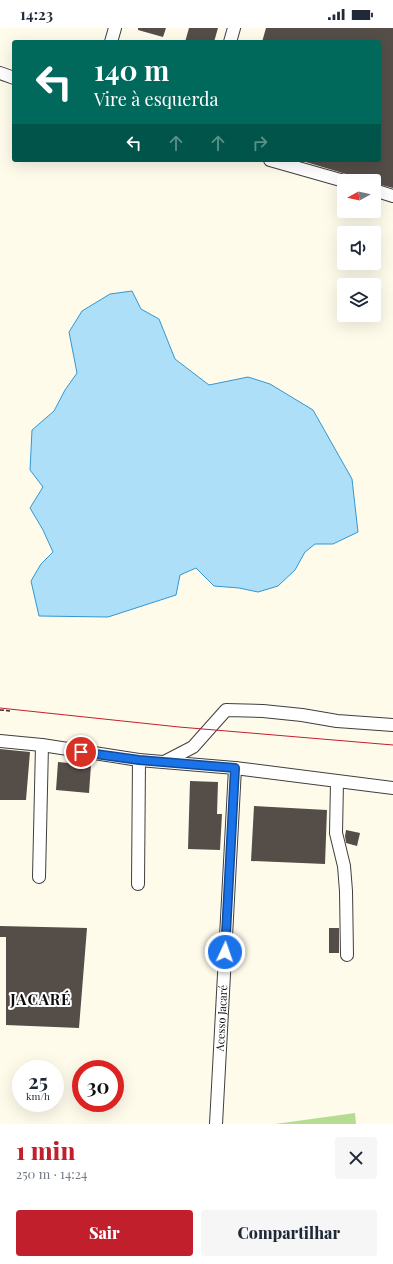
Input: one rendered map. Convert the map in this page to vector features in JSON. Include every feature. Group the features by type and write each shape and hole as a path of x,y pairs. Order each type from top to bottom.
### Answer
{"street":[{"path":"112,40 115,28"},
{"path":"231,40 234,28"},
{"path":"0,73 12,77"},
{"path":"277,162 337,179"},
{"path":"381,192 393,196"},
{"path":"165,762 193,748 226,710 286,713 337,721 393,725"},
{"path":"0,741 42,745 139,760 235,768 393,788"},
{"path":"39,877 42,745"},
{"path":"138,884 139,760"},
{"name":"Acesso Jacaré","path":"216,1124 235,768"},
{"path":"337,782 336,833 344,866 347,955"}],"path":[{"path":"0,710 10,711"}],"green space":[{"path":"355,1113 356,1124 275,1124"}],"water":[{"path":"132,291 141,309 159,319 175,359 209,385 248,377 270,384 313,410 352,479 358,532 333,544 315,544 305,552 295,570 278,586 258,592 239,588 214,586 196,568 180,575 176,595 108,617 39,616 31,581 41,564 53,552 43,530 30,508 43,487 30,470 32,430 54,411 65,390 77,373 69,332 82,311 110,294"}],"building":[{"path":"138,28 166,28 163,37 138,30"},
{"path":"189,28 218,28 215,40 186,40"},
{"path":"266,28 393,28 393,188 381,185 381,174 346,174 306,162 381,162 381,40 263,40"},
{"path":"0,749 30,752 26,800 0,800"},
{"path":"58,762 91,765 89,793 56,790"},
{"path":"190,781 218,782 217,814 222,814 220,850 188,849"},
{"path":"254,806 327,810 325,864 251,861"},
{"path":"346,830 360,833 357,846 346,843"},
{"path":"0,926 87,928 79,1028 6,1025 6,937 0,937"},
{"path":"329,928 339,928 339,953 329,953"}],"tram line":[{"path":"0,708 179,727 393,745"}],"district":[{"name":"JACARÉ","path":"41,1000"}],"route":[{"path":"81,752 139,760 235,768 225,952"}]}
